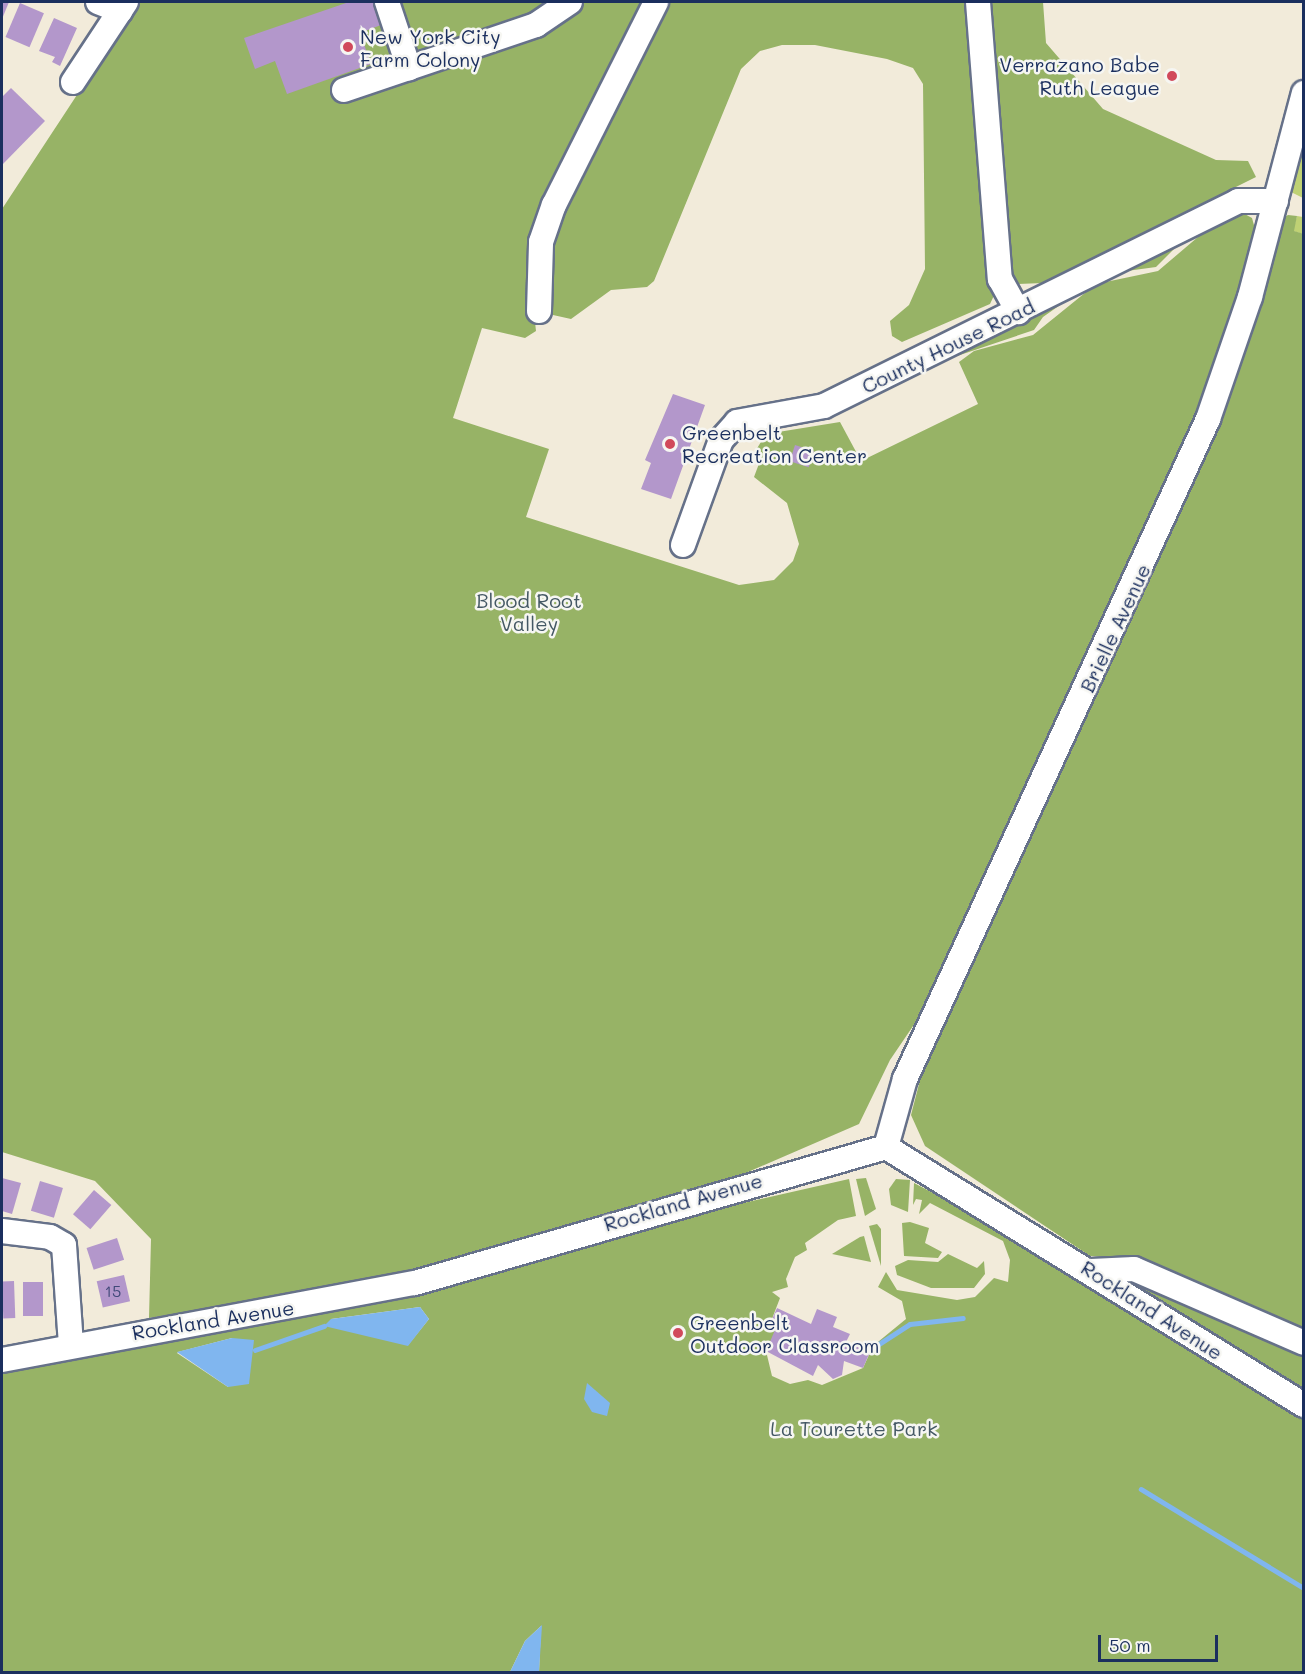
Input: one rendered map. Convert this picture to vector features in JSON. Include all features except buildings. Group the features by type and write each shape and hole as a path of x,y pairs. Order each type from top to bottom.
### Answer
{"street":[{"path":"73,82 123,6 98,2"},
{"path":"387,2 409,68"},
{"path":"344,90 536,25 570,2"},
{"path":"539,311 542,242 554,205 656,2"},
{"path":"978,2 1000,279 1018,312"},
{"name":"Brielle Avenue","path":"886,1147 905,1079 1208,419 1276,201 1304,93"},
{"name":"County House Road","path":"683,545 721,440 737,422 824,406 1018,312 1238,201 1276,201"},
{"name":"Rockland Avenue","path":"2,1360 71,1344 415,1283 886,1147 1304,1405"},
{"path":"2,1231 50,1237 64,1245 71,1344"},
{"path":"1090,1271 1134,1269 1304,1343"}],"green space":[{"name":"Blood Root Valley","path":"138,2 648,2 562,165 533,304 536,331 525,338 482,328 453,418 549,449 526,517 739,585 774,580 793,561 799,544 787,503 754,477 760,461 754,453 766,434 840,422 861,461 978,404 959,362 974,351 1033,335 1096,284 1158,271 1205,231 1241,212 1252,218 1257,236 1204,405 928,1004 890,1060 859,1124 725,1182 367,1284 149,1318 151,1239 95,1181 2,1152 2,209"},
{"path":"659,2 974,2 997,289 990,304 902,342 892,336 890,321 909,305 925,269 923,84 913,68 887,59 815,45 782,45 760,51 741,69 654,281 647,287 611,290 571,319 553,315 550,237"},
{"path":"983,2 1043,2 1046,43 1103,109 1216,160 1248,161 1256,177 1043,283 1018,284 1008,270"},
{"path":"1303,142 1304,198 1291,192"},
{"path":"1288,215 1297,216 1294,231 1304,234 1303,1337 1122,1258 1090,1256 925,1146 911,1115 926,1057 1201,466 1229,400 1283,218"},
{"path":"1297,216 1303,217 1303,234 1293,231"},
{"path":"1182,241 1156,267 1112,273"},
{"path":"1080,291 1043,317 1034,330 957,356 958,350"},
{"path":"866,1178 876,1209 865,1216 856,1179"},
{"name":"La Tourette Park","path":"849,1179 856,1216 838,1220 805,1243 807,1250 795,1257 786,1279 788,1287 772,1292 780,1298 770,1324 782,1329 766,1351 772,1376 790,1384 808,1380 822,1385 863,1368 873,1346 906,1319 902,1301 878,1287 886,1272 897,1290 957,1300 975,1297 994,1278 1008,1282 1010,1260 1003,1241 930,1203 919,1214 922,1200 916,1199 913,1205 914,1183 983,1219 1303,1416 1303,1672 539,1672 541,1626 525,1641 510,1672 2,1672 2,1372 425,1291 651,1224","holes":["420,1307 429,1319 408,1345 331,1319","232,1338 228,1387 177,1353 178,1352"]},
{"path":"896,1179 910,1180 908,1212 891,1205 889,1189"},
{"path":"910,1222 929,1228 925,1243 942,1252 938,1258 904,1256 902,1223"},
{"path":"877,1224 881,1229 881,1266 869,1226"},
{"path":"864,1236 871,1262 832,1254 860,1237"},
{"path":"948,1254 977,1268 984,1261 985,1274 974,1288 931,1288 897,1275 895,1266 908,1260 938,1262"},
{"path":"1134,1278 1303,1353 1303,1394 1149,1297 1130,1282"}],"water":[{"path":"420,1307 429,1319 408,1346 324,1326 331,1319"},
{"path":"232,1338 254,1340 249,1384 228,1387 177,1352"},
{"path":"587,1383 610,1403 607,1416 592,1412 584,1399"},
{"path":"542,1625 539,1672 510,1672 525,1641"}],"waterway":[{"path":"876,1346 910,1324 963,1318"},
{"path":"255,1350 324,1326"},
{"path":"1141,1489 1304,1588"}],"place":[{"name":"New York City Farm Colony","path":"348,47"},
{"name":"Verrazano Babe Ruth League","path":"1172,76"},
{"name":"Greenbelt Recreation Center","path":"670,444"},
{"name":"Greenbelt Outdoor Classroom","path":"678,1333"}]}
